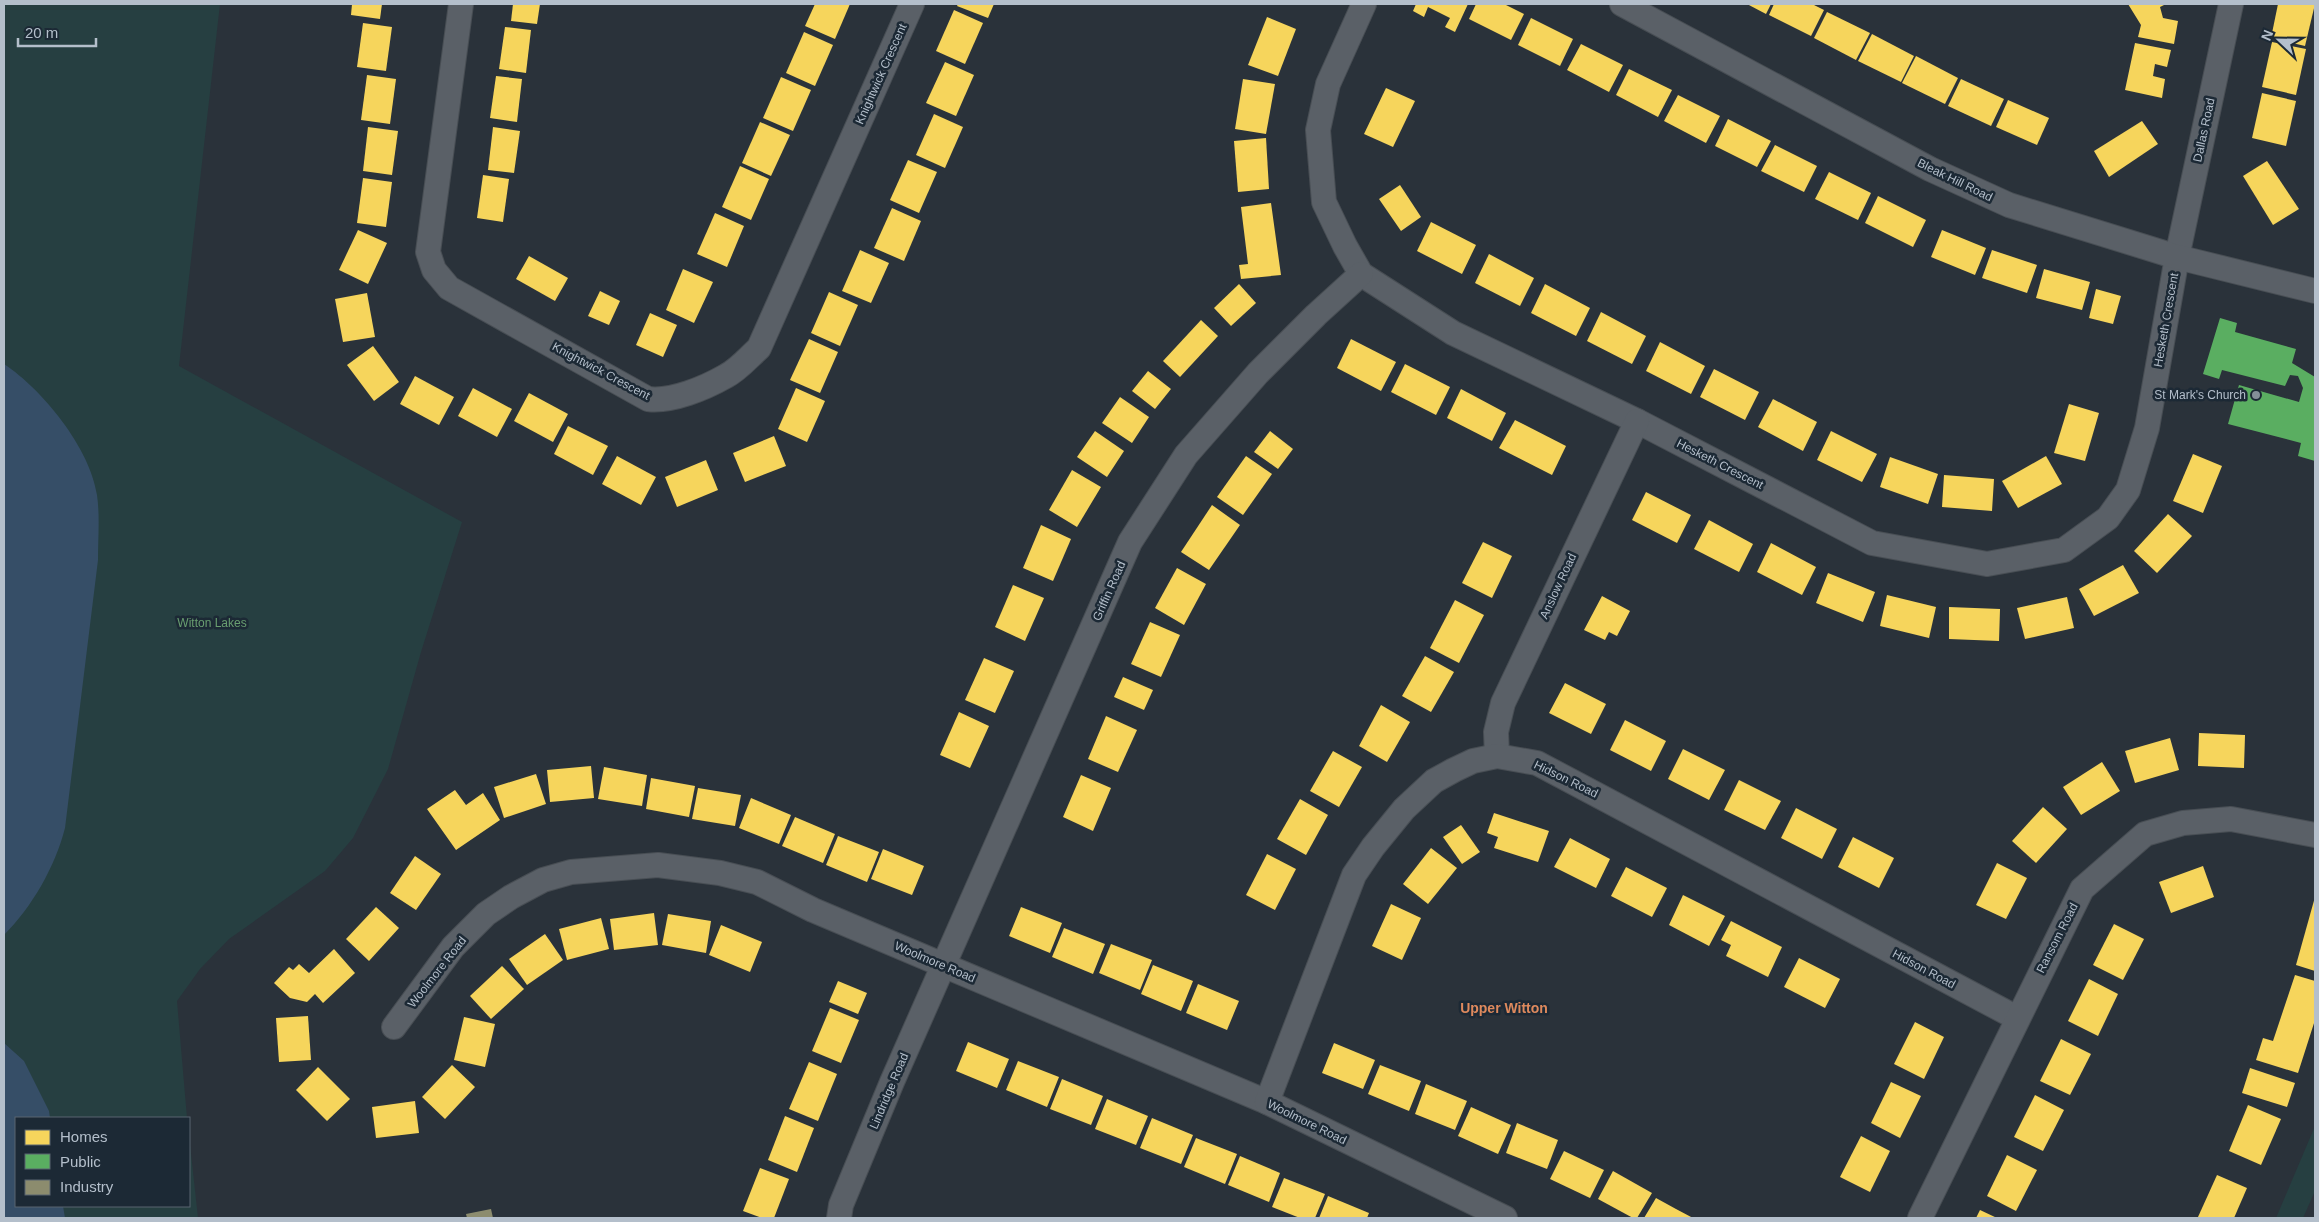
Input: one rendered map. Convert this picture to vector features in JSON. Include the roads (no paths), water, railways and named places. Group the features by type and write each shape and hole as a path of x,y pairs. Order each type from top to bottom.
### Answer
{"street":[{"name":"Knightwick Crescent","path":"461,4 428,252 434,270 448,288 648,399 661,400 678,396 727,376 759,348 912,4"},
{"name":"Hesketh Crescent","path":"1364,4 1328,84 1318,130 1324,202 1361,274 1453,333 1637,421 1872,543 1987,564 2064,550 2108,518 2128,490 2147,428 2177,257"},
{"name":"Bleak Hill Road","path":"1622,4 1930,169 2009,206 2177,257 2315,291"},
{"name":"Dallas Road","path":"2177,257 2231,4"},
{"name":"Griffin Road","path":"944,966 1130,542 1186,455 1258,373 1316,315 1361,274"},
{"name":"Anslow Road","path":"1498,756 1496,732 1503,703 1637,421"},
{"name":"Hidson Road","path":"1267,1102 1354,875 1404,809 1434,781 1473,761 1498,756 1537,763 2017,1018"},
{"name":"Ransom Road","path":"1920,1218 2082,889 2145,834 2183,823 2231,819 2315,835"},
{"name":"Woolmore Road","path":"394,1027 453,947 486,914 511,897 543,880 571,872 658,865 720,873 748,880 944,966 1267,1102 1504,1218"},
{"name":"Lindridge Road","path":"839,1218 841,1204 892,1082 944,966"}],"water":[{"path":"4,364 19,375 49,404 75,440 93,477 99,519 98,560 65,828 49,872 24,912 4,935"},
{"path":"4,1043 24,1061 49,1111 50,1117 15,1117 15,1207 63,1207 65,1218 4,1218"}],"place":[{"name":"St Mark's Church","path":"2256,395"}],"district":[{"name":"Upper Witton","path":"1504,1008"}],"park label":[{"name":"Witton Lakes","path":"212,623"}]}
